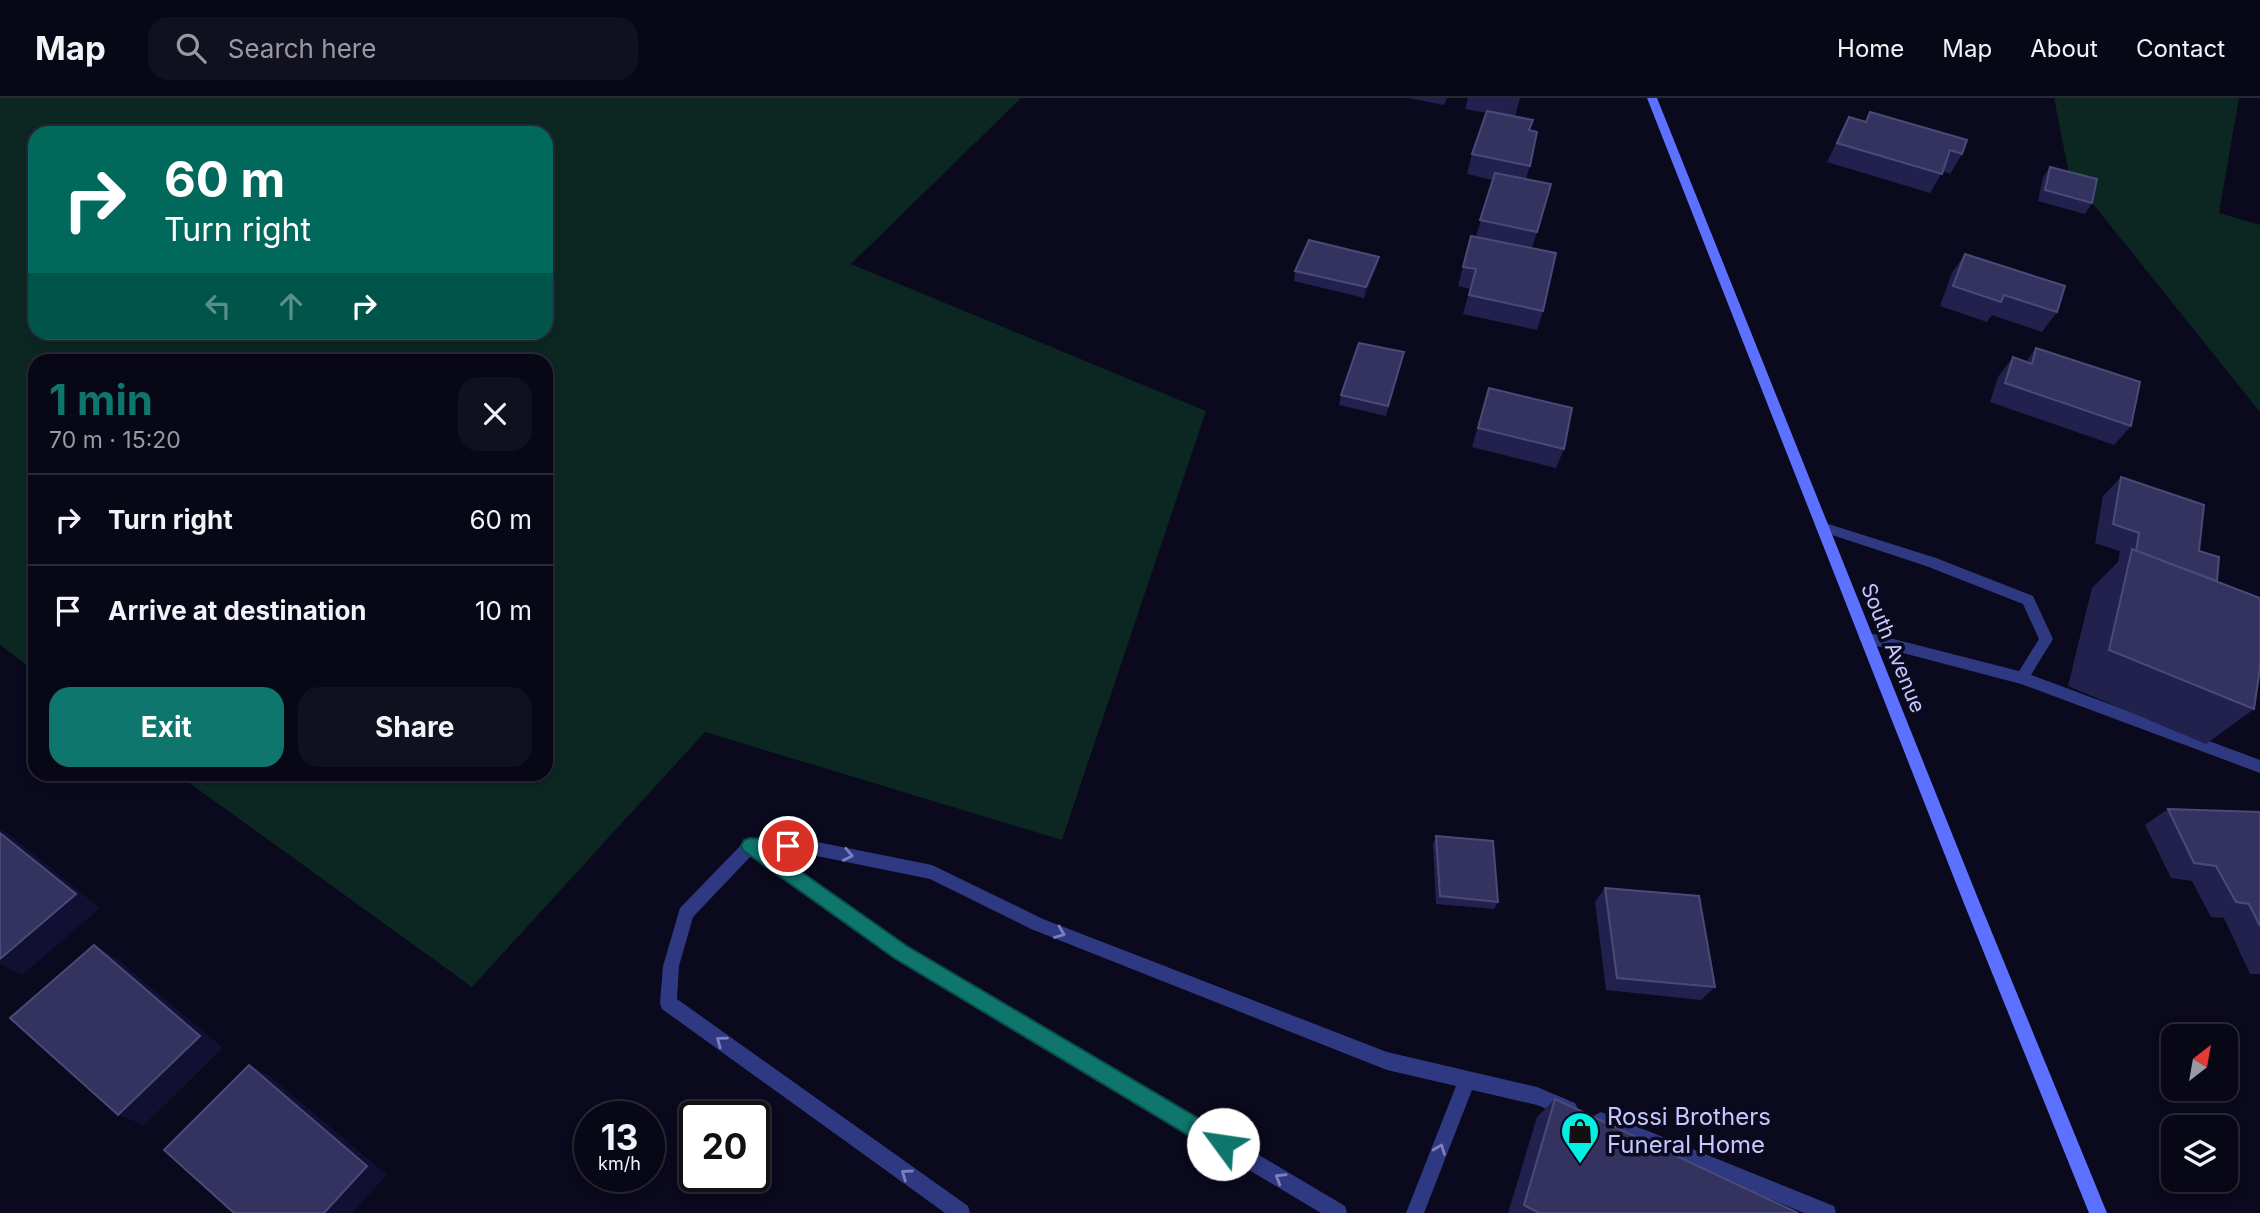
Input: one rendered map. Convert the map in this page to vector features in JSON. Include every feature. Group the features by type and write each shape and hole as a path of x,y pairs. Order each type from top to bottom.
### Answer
{"main road":[{"name":"South Avenue","path":"1652,98 2098,1213"}],"lane":[{"path":"1822,527 1931,562 2028,600 2046,639 2022,678"},
{"path":"1866,638 2022,678 2260,767"},
{"path":"750,846 901,952 1338,1213"},
{"path":"961,1213 668,1003 671,966 686,912 750,846 807,847 932,872 1037,923 1387,1061 1537,1096 1827,1213"},
{"path":"1415,1213 1467,1080"}],"green space":[{"path":"0,98 1021,98 851,264 1206,411 1062,840 705,732 472,987 187,781 553,781 553,354 28,354 28,666 0,645"},
{"path":"2054,98 2239,98 2219,213 2260,225 2260,412 2069,174"}],"building":[{"path":"1487,111 1533,120 1529,130 1537,132 1530,166 1472,154"},
{"path":"1870,112 1967,140 1962,154 1950,150 1942,174 1837,143 1849,117 1866,122"},
{"path":"2050,167 2097,179 2092,203 2045,190"},
{"path":"1495,173 1551,184 1537,232 1480,220"},
{"path":"1471,236 1556,253 1543,311 1469,295 1476,269 1463,267"},
{"path":"1309,240 1379,257 1366,287 1295,271"},
{"path":"1965,254 2065,286 2057,312 2004,295 2001,302 1953,286"},
{"path":"1359,343 1404,352 1388,406 1341,395"},
{"path":"2036,348 2140,382 2131,426 2005,383 2013,357 2032,364"},
{"path":"1489,388 1572,408 1564,449 1478,428"},
{"path":"2121,477 2204,505 2199,551 2219,557 2217,581 2136,551 2139,533 2113,524"},
{"path":"2132,549 2260,598 2260,668 2254,709 2109,650"},
{"path":"2168,809 2260,812 2260,926 2249,904 2236,902 2216,866 2194,863"},
{"path":"0,833 76,894 0,959"},
{"path":"1436,836 1493,841 1498,902 1440,896"},
{"path":"1605,888 1699,896 1715,987 1617,978"},
{"path":"94,945 200,1036 118,1115 10,1018"},
{"path":"249,1065 367,1166 324,1213 234,1213 164,1150"},
{"name":"Rossi Brothers Funeral Home","path":"1555,1099 1798,1213 1539,1213 1524,1205"}],"place":[{"name":"Rossi Brothers Funeral Home","path":"1580,1165"}],"route":[{"path":"788,846 750,846 901,952 1223,1144"}]}
